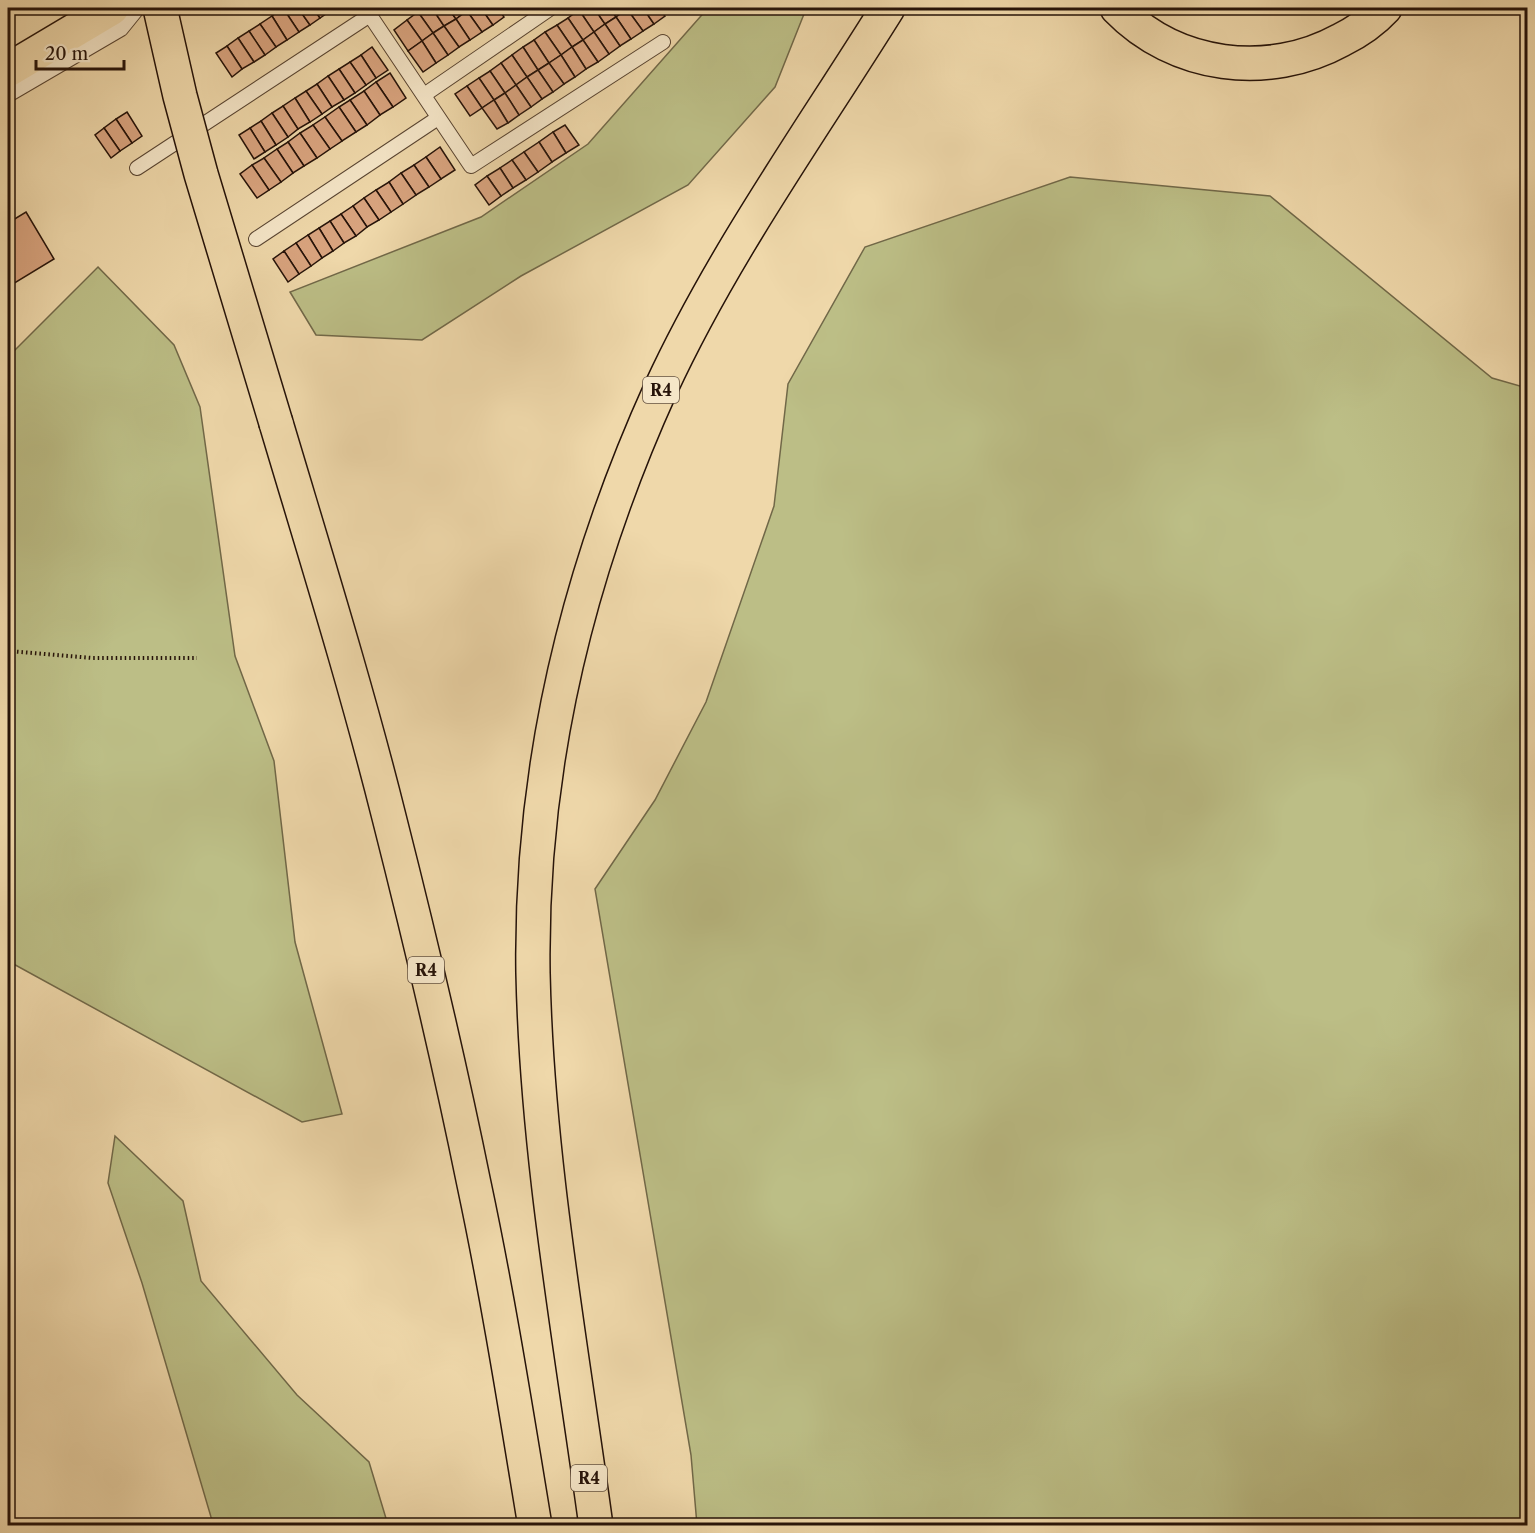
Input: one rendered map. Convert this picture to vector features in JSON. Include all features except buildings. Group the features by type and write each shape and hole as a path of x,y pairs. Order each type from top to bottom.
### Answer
{"main road":[{"path":"8,70 112,8"},
{"name":"R4","path":"160,8 201,174 383,793 436,1011 477,1197 506,1349 535,1526"},
{"name":"R4","path":"596,1526 552,1218 538,1081 533,972 535,894 540,817 554,721 573,631 594,559 624,474 662,387 739,242 888,8"},
{"path":"1117,8 1130,21 1178,50 1242,64 1270,63 1299,58 1327,48 1357,32 1385,8"}],"lane":[{"path":"8,95 121,28 138,8"},
{"path":"424,96 551,8"},
{"path":"138,168 367,11 471,166 663,42"},
{"path":"256,239 438,118"}],"path":[{"path":"8,651 93,658 197,658"}],"green space":[{"path":"708,8 797,8 804,14 775,87 688,185 521,276 422,340 316,335 290,292 481,217 588,144"},
{"path":"1070,177 1270,196 1492,378 1527,388 1527,1525 697,1525 691,1455 595,889 655,800 706,702 774,506 788,384 865,247"},
{"path":"98,267 174,345 200,407 235,656 274,761 295,942 342,1114 302,1122 8,961 8,357"},
{"path":"115,1136 183,1201 201,1281 297,1395 369,1462 388,1525 215,1525 142,1283 108,1183"}]}
